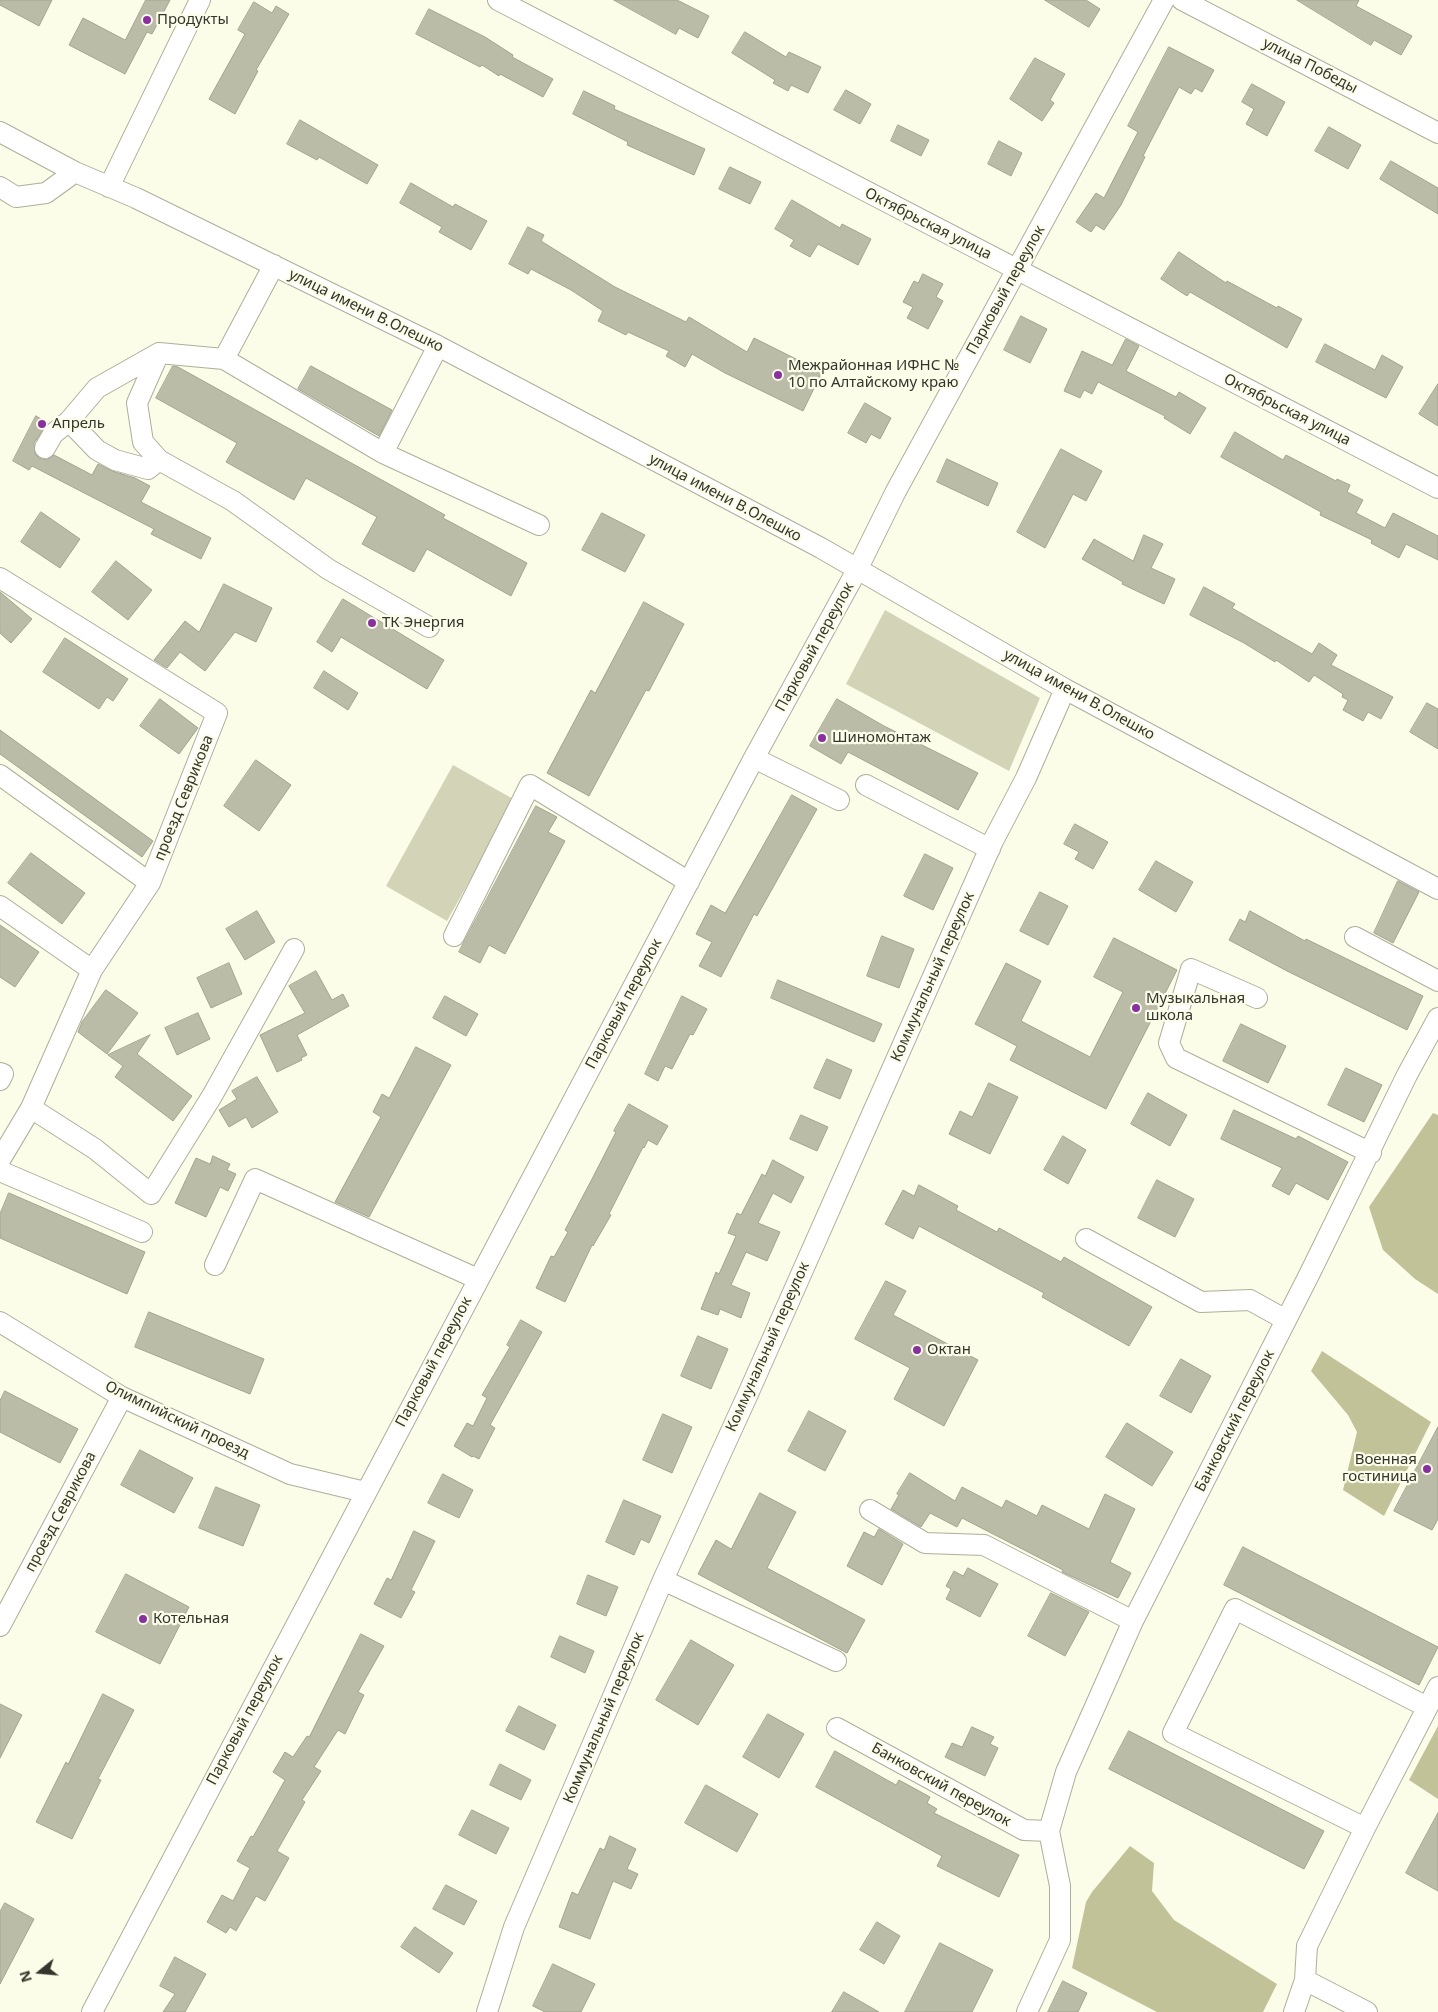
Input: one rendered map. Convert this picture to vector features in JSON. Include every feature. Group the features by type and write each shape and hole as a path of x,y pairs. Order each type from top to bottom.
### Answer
{"street":[{"path":"109,187 200,0"},
{"name":"Октябрьская улица","path":"498,0 1438,488"},
{"name":"Парковый переулок","path":"92,2012 754,758 857,570 896,491 1164,0"},
{"name":"улица Победы","path":"1182,0 1438,133"},
{"name":"улица имени В.Олешко","path":"0,132 75,172 136,198 438,346 821,548 1066,689 1438,889"},
{"path":"0,187 16,197 46,193 75,172"},
{"path":"224,359 274,265"},
{"path":"383,453 438,346"},
{"path":"159,353 137,402 143,442 159,460 233,501 328,569 429,627"},
{"path":"45,448 53,434 69,421 97,388 159,353 224,359 383,453 539,525"},
{"path":"69,421 97,450 115,460 148,469 159,460"},
{"name":"проезд Севрикова","path":"0,578 218,713 150,883 92,970 31,1108 0,1160"},
{"name":"Коммунальный переулок","path":"487,2012 514,1927 663,1580 752,1385 990,849 1026,778 1066,689"},
{"path":"754,758 839,800"},
{"path":"0,775 150,883"},
{"path":"454,936 530,785 689,882"},
{"path":"866,785 990,849"},
{"path":"0,906 92,970"},
{"path":"1355,937 1438,981"},
{"path":"31,1108 95,1149 151,1194 212,1096 294,948"},
{"path":"1257,998 1191,969 1169,1043 1176,1058 1371,1152"},
{"name":"Банковский переулок","path":"1027,2012 1060,1940 1060,1886 1049,1831 1066,1772 1133,1621 1438,1018"},
{"path":"0,1072 3,1074 0,1080"},
{"path":"0,1171 142,1232"},
{"path":"215,1265 255,1179 478,1279"},
{"path":"1086,1239 1201,1302 1250,1300 1286,1320"},
{"name":"Олимпийский проезд","path":"0,1322 122,1397 290,1474 365,1492"},
{"name":"проезд Севрикова","path":"0,1626 122,1397"},
{"path":"870,1510 925,1543 984,1545 1133,1621"},
{"path":"663,1580 836,1661"},
{"path":"1365,1828 1173,1733 1235,1609 1427,1707"},
{"path":"1294,2012 1305,1980 1307,1946 1365,1828 1438,1687"},
{"name":"Банковский переулок","path":"837,1728 1024,1830 1049,1831"},
{"path":"1305,1980 1367,2012"}],"green space":[{"path":"885,610 1040,698 1009,771 846,684"},
{"path":"453,765 515,800 447,921 386,886"},
{"path":"1433,1113 1438,1115 1438,1294 1415,1279 1383,1250 1369,1207"},
{"path":"1322,1351 1431,1422 1384,1516 1343,1490 1357,1432 1348,1415 1311,1371"},
{"path":"1438,1726 1438,1799 1409,1780"},
{"path":"1130,1846 1154,1863 1152,1891 1174,1920 1277,1984 1263,2012 1157,2012 1072,1968 1086,1902"}],"building":[{"path":"0,0 52,0 39,26 0,5"},
{"path":"146,0 170,0 152,34 147,32 125,74 69,45 83,18 125,40"},
{"path":"614,0 677,0 709,16 698,38 679,28 676,34"},
{"path":"1045,0 1086,0 1100,9 1089,27"},
{"path":"1297,0 1359,0 1356,6 1412,36 1401,55 1374,40 1371,45"},
{"path":"254,2 272,13 276,6 289,14 256,70 258,71 235,114 209,99 245,34 238,30"},
{"path":"429,9 485,37 513,55 512,57 553,79 543,97 500,74 499,76 482,65 480,67 416,34"},
{"path":"745,32 786,57 789,52 821,67 808,93 791,85 788,91 773,83 775,80 732,53"},
{"path":"1169,47 1214,70 1202,92 1195,88 1191,94 1179,87 1143,156 1145,157 1121,205 1104,230 1096,225 1091,232 1076,222 1096,193 1104,198 1138,132 1128,126"},
{"path":"1035,58 1065,74 1050,100 1054,103 1042,121 1010,99"},
{"path":"1252,84 1285,102 1267,136 1246,124 1254,109 1242,102"},
{"path":"846,90 871,104 860,124 834,110"},
{"path":"584,91 615,106 614,109 705,149 694,175 627,145 628,142 573,114"},
{"path":"300,120 378,165 367,184 319,157 317,160 287,144"},
{"path":"898,125 929,140 921,156 891,141"},
{"path":"1329,127 1361,145 1348,169 1315,151"},
{"path":"999,141 1022,153 1011,176 988,164"},
{"path":"1391,161 1438,188 1438,214 1380,179"},
{"path":"730,167 761,182 750,204 719,189"},
{"path":"411,183 453,207 455,204 487,221 471,250 439,232 442,227 400,203"},
{"path":"792,200 840,228 842,224 871,239 858,265 818,244 810,257 790,246 794,240 775,229"},
{"path":"528,227 544,235 541,241 615,287 686,322 689,317 747,352 754,338 822,372 803,411 725,373 692,354 685,367 666,356 669,351 628,332 626,335 598,321 603,311 571,290 531,269 528,274 509,264"},
{"path":"1179,252 1226,283 1227,281 1302,319 1287,348 1190,292 1187,296 1161,279"},
{"path":"923,274 943,284 936,297 943,301 928,329 907,318 913,307 903,302 914,281 918,283"},
{"path":"1021,316 1047,329 1030,363 1004,350"},
{"path":"1126,339 1139,346 1126,371 1176,397 1179,392 1206,408 1190,434 1164,418 1165,416 1098,382 1092,394 1084,390 1080,398 1064,391 1082,351 1112,365"},
{"path":"1325,344 1375,370 1382,355 1403,367 1386,398 1316,362"},
{"path":"173,366 178,367 445,515 443,518 527,563 511,596 427,549 414,572 362,544 377,517 306,478 294,500 226,462 237,443 156,398"},
{"path":"311,366 392,410 379,436 298,389"},
{"path":"1438,384 1438,426 1419,414"},
{"path":"865,403 891,418 880,439 871,434 866,443 848,433"},
{"path":"36,416 48,423 34,443 35,454 39,458 46,460 54,455 92,475 98,464 112,471 135,478 150,486 141,502 211,538 201,559 151,534 154,529 32,466 29,470 13,461"},
{"path":"1235,432 1283,460 1286,455 1336,481 1337,479 1350,485 1347,492 1363,500 1356,513 1385,528 1393,513 1438,536 1438,560 1406,544 1399,558 1371,543 1372,540 1320,515 1321,512 1221,457"},
{"path":"1061,449 1102,471 1086,501 1073,494 1045,548 1017,532"},
{"path":"947,459 998,483 988,506 937,482"},
{"path":"41,512 80,539 60,568 21,542"},
{"path":"602,513 645,535 625,572 582,550"},
{"path":"1144,535 1163,544 1151,568 1175,579 1164,604 1122,584 1123,582 1082,559 1094,539 1133,561"},
{"path":"116,561 152,590 128,620 92,592"},
{"path":"224,584 272,608 256,642 235,632 205,671 180,652 167,668 154,660 185,621 199,632"},
{"path":"1204,587 1235,604 1232,608 1312,654 1319,643 1337,655 1331,665 1393,697 1381,719 1368,712 1363,721 1343,710 1348,700 1342,697 1343,694 1314,675 1309,682 1276,660 1275,662 1244,643 1190,615"},
{"path":"0,592 32,619 11,643 0,633"},
{"path":"343,599 444,660 427,689 341,637 332,652 317,642"},
{"path":"644,602 684,624 649,691 646,690 589,796 547,773 591,690 595,693"},
{"path":"65,638 128,679 113,701 107,697 99,709 43,672"},
{"path":"324,671 358,693 348,710 314,688"},
{"path":"160,699 198,728 179,754 140,726"},
{"path":"837,699 884,726 978,773 958,810 848,752 841,764 810,746"},
{"path":"1427,703 1438,709 1438,749 1410,732"},
{"path":"0,730 153,841 142,857 0,754"},
{"path":"256,760 291,785 259,831 224,806"},
{"path":"792,795 817,809 757,916 754,914 721,977 699,966 712,942 696,934 711,905 725,913"},
{"path":"536,806 557,817 548,832 565,841 505,954 489,945 480,963 459,952"},
{"path":"1075,824 1108,842 1093,869 1075,859 1079,852 1064,844"},
{"path":"31,853 85,893 62,924 8,883"},
{"path":"925,854 953,868 933,910 904,896"},
{"path":"1156,861 1193,882 1176,912 1139,890"},
{"path":"1398,881 1419,892 1393,943 1374,933"},
{"path":"1040,892 1068,906 1048,945 1020,931"},
{"path":"257,911 275,942 245,960 226,929"},
{"path":"1250,911 1305,941 1306,939 1423,996 1407,1030 1229,940 1240,919 1245,922"},
{"path":"0,925 39,952 15,987 0,977"},
{"path":"882,936 914,949 899,988 867,976"},
{"name":"Музыкальная школа","path":"1114,938 1177,970 1106,1109 1010,1060 1017,1046 975,1024 1006,963 1041,981 1021,1021 1090,1057 1123,992 1094,977"},
{"path":"229,963 242,994 211,1008 197,978"},
{"path":"316,971 332,1000 343,994 349,1006 297,1035 307,1055 301,1058 302,1060 277,1072 260,1035 305,1013 289,986"},
{"path":"778,980 882,1024 874,1042 771,998"},
{"path":"106,990 138,1013 107,1054 78,1032 82,1022"},
{"path":"445,996 478,1014 466,1036 433,1018"},
{"path":"682,996 707,1009 693,1035 690,1034 672,1069 665,1066 658,1081 645,1074"},
{"path":"198,1013 210,1039 177,1055 165,1028"},
{"path":"1241,1024 1286,1046 1268,1083 1223,1061"},
{"path":"150,1035 137,1054 192,1096 173,1121 115,1077 123,1066 108,1055"},
{"path":"416,1047 451,1065 369,1217 335,1202 381,1117 373,1112 382,1094 389,1098"},
{"path":"827,1059 852,1070 840,1099 814,1088"},
{"path":"1346,1068 1382,1085 1364,1122 1328,1105"},
{"path":"257,1077 278,1112 252,1128 246,1117 229,1127 219,1110 237,1099 232,1091"},
{"path":"989,1083 1018,1097 990,1154 949,1134 960,1111 972,1117"},
{"path":"1148,1093 1187,1115 1170,1146 1131,1124"},
{"path":"629,1104 668,1126 657,1145 648,1140 643,1147 609,1214 611,1215 592,1245 565,1302 536,1288 551,1256 554,1257 568,1232 565,1230"},
{"path":"1234,1110 1296,1139 1298,1136 1348,1162 1328,1200 1296,1183 1289,1195 1272,1186 1282,1168 1221,1139"},
{"path":"801,1115 828,1127 817,1151 790,1139"},
{"path":"1063,1136 1086,1150 1068,1184 1044,1170"},
{"path":"213,1156 230,1164 227,1170 236,1174 228,1191 220,1187 206,1217 175,1203 196,1158 210,1164"},
{"path":"773,1160 804,1177 791,1203 773,1193 758,1223 780,1232 767,1261 746,1252 731,1285 750,1293 741,1318 720,1309 718,1315 701,1309 716,1272 719,1274 736,1236 728,1233 737,1213 741,1215 762,1174 765,1176"},
{"path":"1157,1180 1194,1199 1175,1237 1138,1218"},
{"path":"919,1185 958,1206 956,1210 997,1232 999,1228 1061,1262 1064,1257 1152,1307 1129,1346 1042,1297 1044,1293 919,1226 913,1239 885,1224 903,1190 914,1196"},
{"path":"9,1193 145,1252 127,1294 0,1238 0,1214"},
{"name":"Октан","path":"886,1281 906,1291 893,1315 978,1360 944,1426 894,1399 910,1368 855,1339"},
{"path":"149,1312 264,1359 250,1394 135,1347"},
{"path":"521,1320 542,1332 490,1425 495,1428 479,1459 472,1457 454,1446 467,1423 473,1426 487,1398 482,1395 510,1347 507,1345"},
{"path":"698,1336 728,1349 711,1389 681,1376"},
{"path":"1181,1359 1211,1376 1191,1413 1160,1396"},
{"path":"5,1391 78,1429 60,1463 0,1432 0,1401"},
{"path":"809,1411 846,1431 825,1471 788,1451"},
{"path":"663,1414 692,1427 672,1473 643,1460"},
{"path":"1127,1423 1173,1452 1152,1486 1106,1457"},
{"name":"Военная гостиница","path":"1438,1427 1438,1519 1432,1530 1394,1511"},
{"path":"140,1450 193,1478 174,1513 121,1485"},
{"path":"910,1473 955,1501 962,1487 1002,1508 1006,1500 1037,1516 1042,1505 1089,1529 1105,1494 1135,1509 1110,1562 1131,1573 1118,1598 1062,1572 1063,1570 962,1518 957,1527 930,1513 921,1527 891,1509 899,1495 897,1494"},
{"path":"443,1474 473,1490 459,1518 428,1503"},
{"path":"216,1487 260,1505 243,1546 199,1528"},
{"path":"760,1493 796,1512 767,1568 865,1620 847,1653 698,1574 716,1540 731,1549"},
{"path":"624,1500 661,1516 649,1543 641,1539 634,1555 606,1542"},
{"path":"879,1529 903,1544 882,1585 847,1566 864,1532 874,1537"},
{"path":"414,1531 435,1541 411,1590 415,1592 401,1618 374,1604 387,1578 391,1580"},
{"path":"1243,1547 1438,1647 1419,1685 1224,1585"},
{"path":"968,1568 998,1584 980,1617 946,1599 951,1589 946,1586 954,1571 963,1576"},
{"name":"Котельная","path":"126,1574 189,1607 160,1664 96,1632"},
{"path":"588,1575 618,1587 606,1616 577,1604"},
{"path":"1051,1593 1089,1612 1065,1656 1028,1636"},
{"path":"361,1634 384,1646 358,1692 364,1695 345,1734 338,1730 314,1767 321,1771 302,1800 305,1802 277,1851 289,1858 265,1901 256,1896 236,1931 230,1927 226,1933 207,1922 222,1895 233,1901 250,1868 237,1861 251,1836 253,1837 285,1780 273,1772 285,1752 293,1757 307,1736 309,1737"},
{"path":"560,1636 594,1651 585,1673 551,1657"},
{"path":"691,1640 734,1665 698,1725 656,1700"},
{"path":"103,1694 134,1710 98,1779 101,1780 72,1839 36,1822"},
{"path":"0,1704 22,1715 0,1758"},
{"path":"519,1706 556,1725 544,1750 506,1731"},
{"path":"768,1714 804,1734 779,1778 743,1757"},
{"path":"972,1727 994,1737 990,1744 998,1748 985,1776 945,1757 952,1743 962,1747"},
{"path":"1129,1731 1324,1831 1304,1869 1109,1769"},
{"path":"835,1751 896,1785 899,1780 930,1797 927,1803 937,1809 934,1813 1019,1855 999,1897 937,1866 942,1856 816,1787"},
{"path":"500,1764 531,1780 521,1800 490,1785"},
{"path":"706,1785 758,1814 737,1852 685,1823"},
{"path":"472,1810 509,1828 496,1854 459,1835"},
{"path":"1438,1813 1438,1891 1406,1873"},
{"path":"610,1836 636,1849 627,1869 638,1874 631,1889 613,1881 590,1939 559,1927 572,1892 578,1895 600,1848 604,1850"},
{"path":"446,1885 477,1901 464,1925 433,1909"},
{"path":"5,1903 34,1919 0,1984 0,1912"},
{"path":"877,1922 900,1936 884,1964 860,1950"},
{"path":"415,1927 453,1953 439,1973 401,1947"},
{"path":"940,1943 993,1970 972,2012 905,2012"},
{"path":"175,1957 206,1974 185,2012 163,2012 175,1994 160,1986"},
{"path":"553,1964 595,1984 581,2012 545,2012 533,2006"},
{"path":"1063,1981 1087,1993 1078,2012 1048,2012"},
{"path":"844,1992 879,2012 832,2012"}],"place":[{"name":"Продукты","path":"147,20"},
{"name":"Межрайонная ИФНС № 10 по Алтайскому краю","path":"778,375"},
{"name":"Апрель","path":"42,424"},
{"name":"ТК Энергия","path":"372,623"},
{"name":"Шиномонтаж","path":"822,738"},
{"name":"Музыкальная школа","path":"1136,1008"},
{"name":"Октан","path":"917,1350"},
{"name":"Военная гостиница","path":"1427,1469"},
{"name":"Котельная","path":"143,1619"}]}
